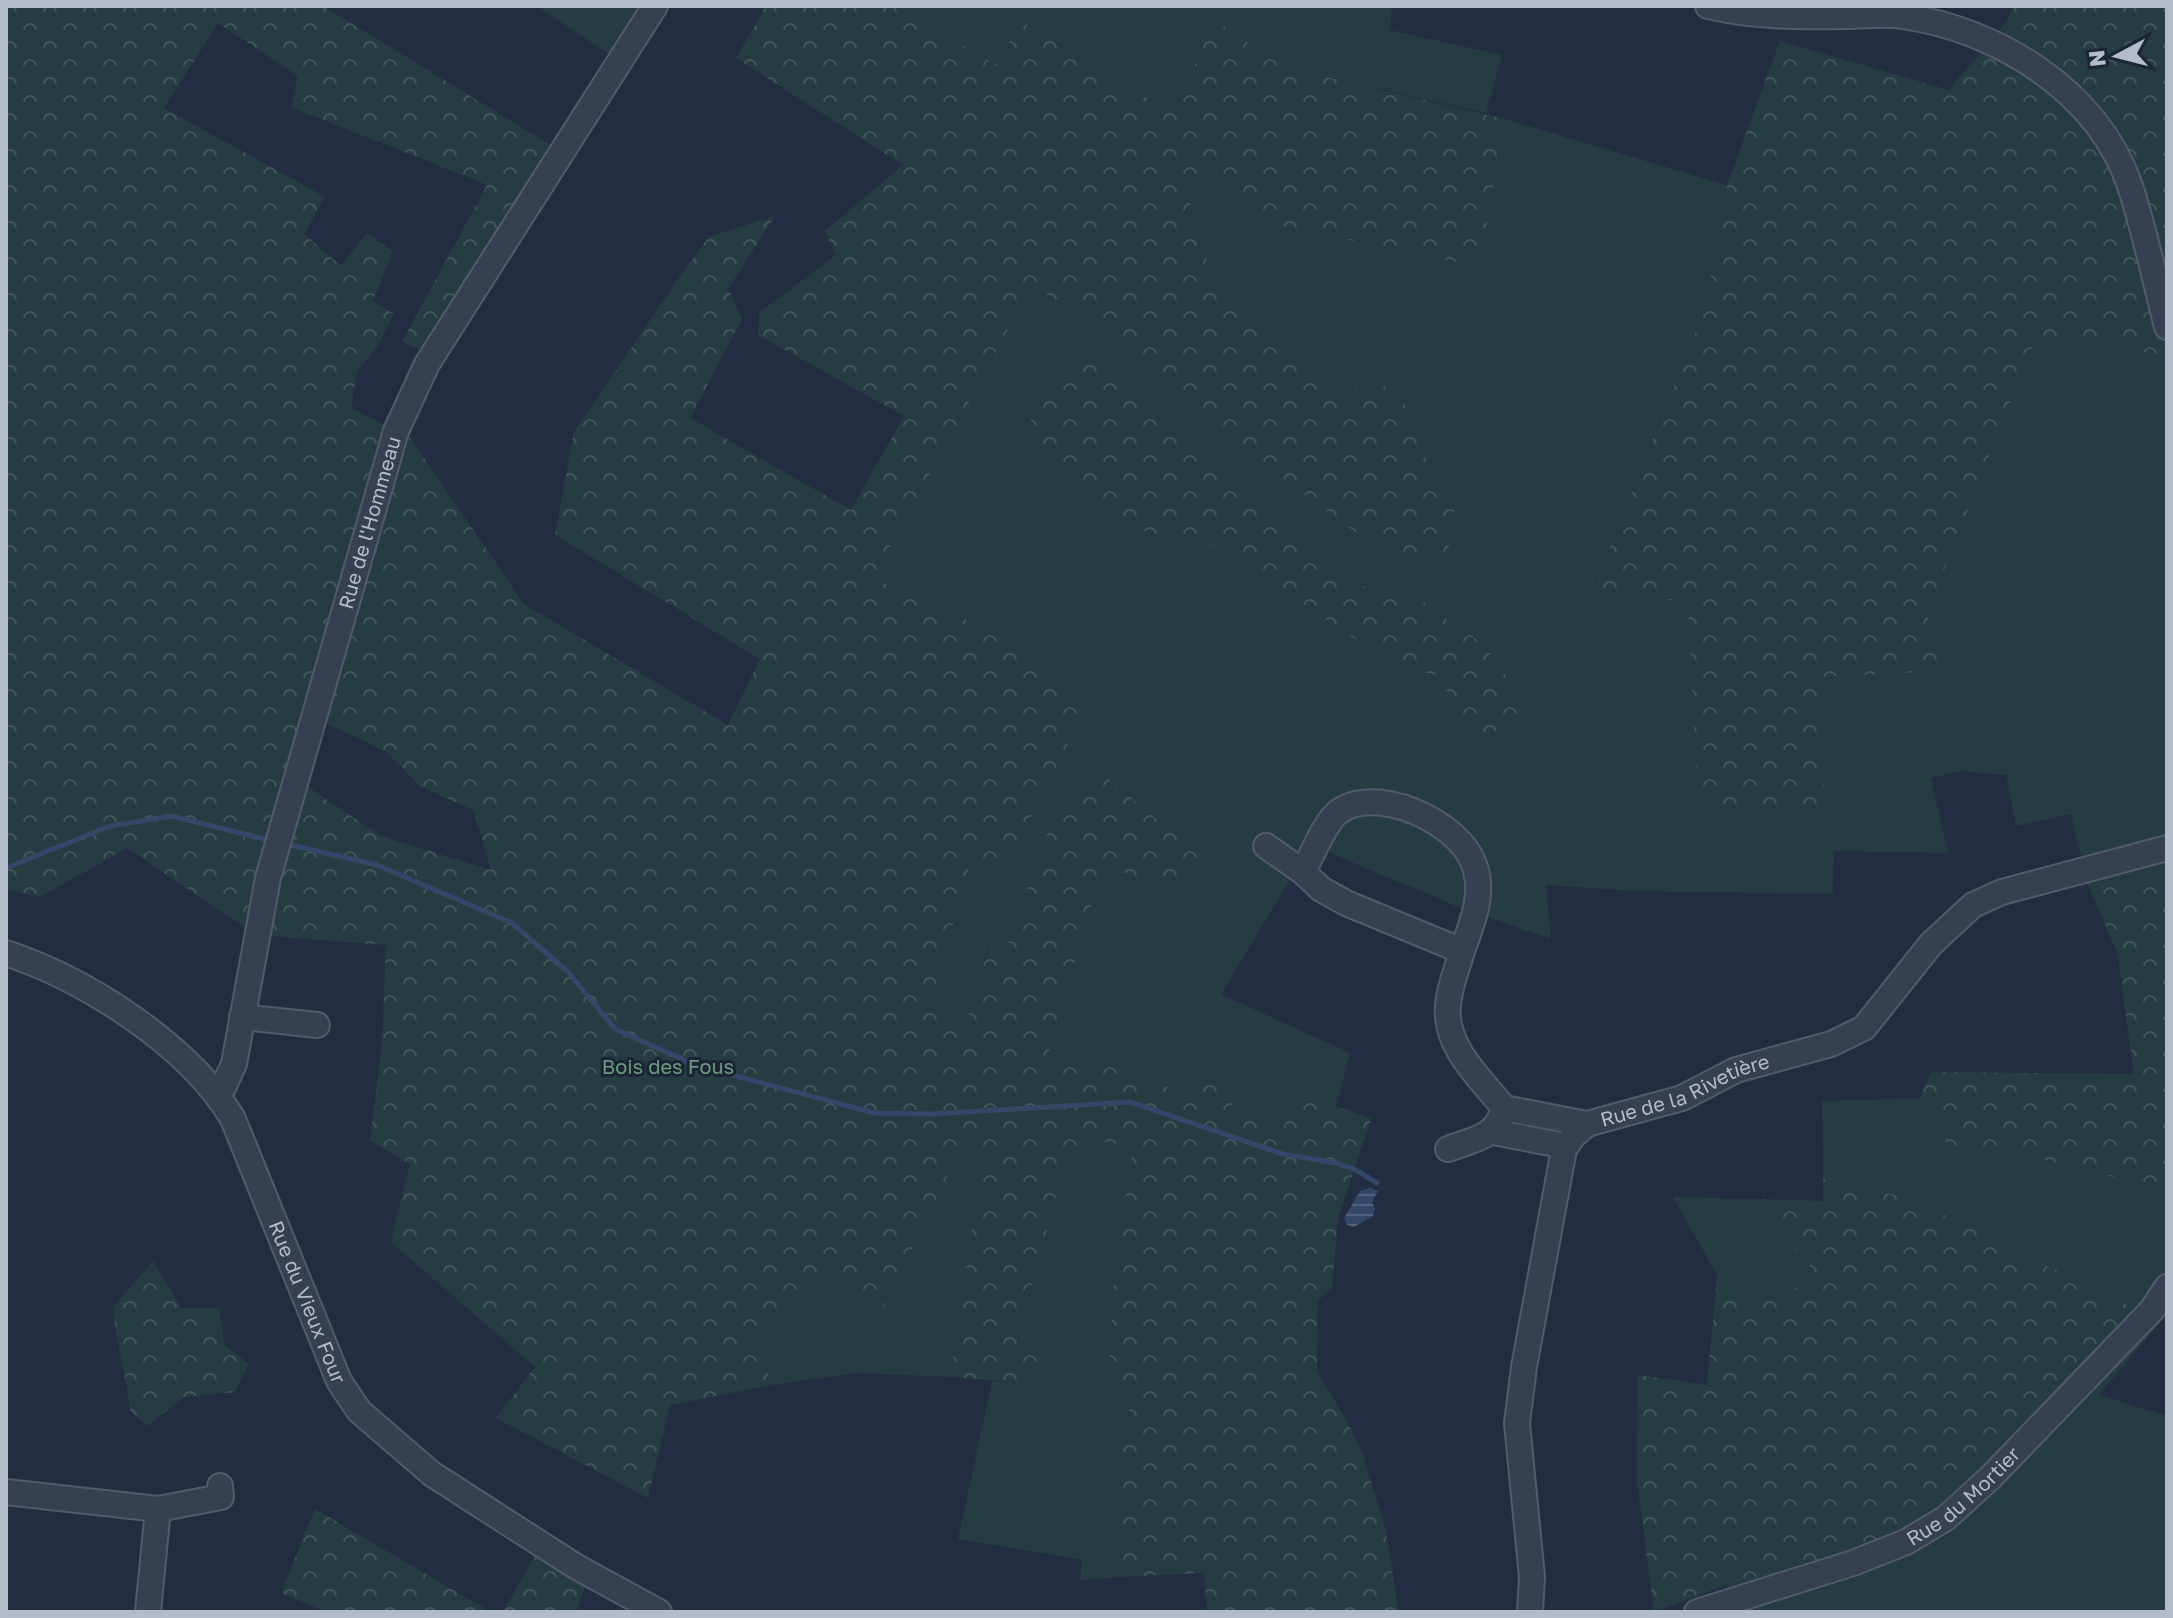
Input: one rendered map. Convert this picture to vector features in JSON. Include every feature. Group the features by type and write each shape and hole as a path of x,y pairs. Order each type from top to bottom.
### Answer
{"street":[{"name":"Rue de l'Hommeau","path":"219,1096 234,1064 268,878 396,431 427,364 655,6"},
{"path":"1708,6 1765,15 1900,11 1956,28 2013,53 2068,91 2106,139 2129,183 2167,327"},
{"path":"1303,872 1334,815 1354,803 1380,802 1412,810 1460,841 1473,861 1478,883 1477,905 1448,1003 1447,1022 1455,1045 1504,1108 1587,1124"},
{"path":"1266,846 1321,889 1346,903 1462,951"},
{"name":"Rue de la Rivetière","path":"1566,1146 1587,1124 1682,1098 1736,1070 1831,1044 1864,1028 1931,944 1973,905 2002,892 2167,848"},
{"name":"Rue du Vieux Four","path":"6,953 86,987 161,1039 219,1096 233,1119 339,1381 359,1411 432,1474 575,1566 659,1612"},
{"path":"242,1017 317,1025"},
{"path":"1493,1132 1504,1108"},
{"path":"1448,1149 1493,1132 1566,1146 1524,1367 1517,1423 1532,1577 1530,1612"},
{"name":"Rue du Mortier","path":"1697,1612 1853,1563 1906,1542 1946,1518 1990,1478 2132,1332 2167,1287"},
{"path":"6,1492 158,1509 221,1497 220,1486"},
{"path":"148,1612 158,1509"}],"green space":[{"name":"Bois des Fous","path":"6,6 323,6 552,146 429,353 402,342 487,185 291,107 298,76 218,23 164,108 325,197 304,234 341,266 367,233 393,251 373,301 394,314 378,346 357,371 351,408 410,438 524,604 728,725 760,659 555,535 574,432 709,237 775,216 728,289 742,319 690,418 851,510 904,416 758,335 759,313 836,255 825,231 903,165 736,58 766,6 892,6 997,65 1021,21 1174,114 1214,20 1267,55 1322,76 1505,119 1480,267 1282,226 1242,212 1217,160 1188,185 1195,237 1224,290 1337,395 1380,382 1423,421 1417,447 1457,495 1447,560 1404,568 1237,445 1103,329 1032,286 873,578 991,631 1085,710 1007,865 969,869 928,1011 964,1030 989,947 1005,952 1051,823 1093,766 1200,856 1175,899 1104,862 1043,1072 1118,1058 1178,1093 1216,1081 1237,1112 1283,1128 1297,1098 1336,1106 1371,1119 1338,1219 1332,1289 1318,1300 1317,1372 1348,1422 1363,1455 1385,1527 1399,1612 1207,1612 1204,1573 1118,1577 1117,1477 1133,1389 1108,1388 1115,1263 1133,1146 1097,1141 1067,1155 1016,1346 1043,1351 1043,1384 950,1377 983,1157 958,1154 878,1320 830,1278 759,1332 771,1385 670,1405 648,1498 496,1418 535,1367 391,1242 410,1164 370,1141 382,1043 386,945 270,936 278,887 305,785 381,836 491,870 473,810 419,786 387,752 324,722 249,930 127,848 40,897 6,889"},
{"path":"537,6 646,6 612,56"},
{"path":"892,6 1285,6 1297,9 1298,6 1392,6 1390,30 1502,55 1486,113 1322,76 1267,55 1214,20 1174,114 1022,21 997,66"},
{"path":"2014,6 2167,6 2167,366 2158,356 2117,346 2037,335 1927,614 1943,671 1820,677 1825,805 1698,811 1688,602 1592,591 1705,308 1727,185 1780,41 1949,90 1993,39"},
{"path":"1505,119 1727,185 1705,308 1592,590 1688,602 1820,677 1927,614 2037,335 2117,346 2158,356 2167,366 2167,910 2165,896 2138,876 2087,883 2071,814 2016,826 2006,775 1960,771 1931,778 1948,853 1834,851 1833,894 1635,891 1546,885 1551,939 1463,909 1311,845 1221,994 1350,1053 1336,1106 1297,1098 1284,1128 1236,1112 1216,1081 1178,1093 1118,1058 1043,1072 1104,862 1051,823 1005,952 988,947 964,1031 927,1011 969,868 873,578 1031,286 1103,329 1237,445 1308,496 1457,495 1417,447 1337,395 1224,290 1195,237 1188,185 1217,160 1242,212 1282,226 1480,267","holes":["1119,370 1188,452 1259,499 1378,598 1418,600 1482,643 1538,716 1479,737 1456,724 1443,676 1398,668 1219,547 1154,538"]},
{"path":"1082,346 1119,370 1188,452 1259,499 1378,598 1418,599 1482,643 1538,717 1479,737 1455,724 1443,676 1398,668 1219,547 1154,538 1018,439"},
{"path":"2138,876 2165,896 2167,910 2167,1190 2044,1160 1950,1150 1920,1098 1931,1072 2134,1074 2117,952 2087,883"},
{"path":"1920,1098 1950,1150 2044,1160 2167,1190 2167,1314 2099,1395 2167,1416 2167,1612 1736,1612 1726,1585 1751,1578 1910,1198 1823,1179 1822,1101"},
{"path":"1097,1141 1134,1146 1115,1263 1108,1387 1133,1388 1117,1477 1118,1577 1080,1580 1082,1560 958,1539 992,1381 1043,1383 1016,1347 1067,1155"},
{"path":"958,1154 984,1157 950,1377 856,1373 771,1385 758,1332 830,1278 878,1319"},
{"path":"1823,1179 1910,1198 2137,1310 1950,1498 1859,1549 1726,1585 1654,1612 1637,1481 1638,1375 1707,1385 1717,1275 1753,1304 1821,1279 1749,1199 1823,1201"},
{"path":"1673,1197 1749,1199 1821,1279 1753,1304 1717,1275"},
{"path":"153,1261 181,1308 219,1308 225,1346 249,1364 235,1392 184,1397 147,1426 130,1410 113,1307"},
{"path":"315,1509 491,1612 327,1612 281,1593"},
{"path":"535,1556 586,1585 576,1612 503,1612"}],"water":[{"path":"1370,1188 1378,1191 1372,1202 1375,1209 1373,1216 1354,1227 1347,1225 1344,1218 1360,1191"}],"waterway":[{"path":"6,868 110,826 171,816 273,841"},
{"path":"287,844 377,865 512,923 568,972 615,1029 695,1065 874,1113 933,1114 1130,1102 1283,1154 1336,1163 1356,1170 1377,1183"}]}
